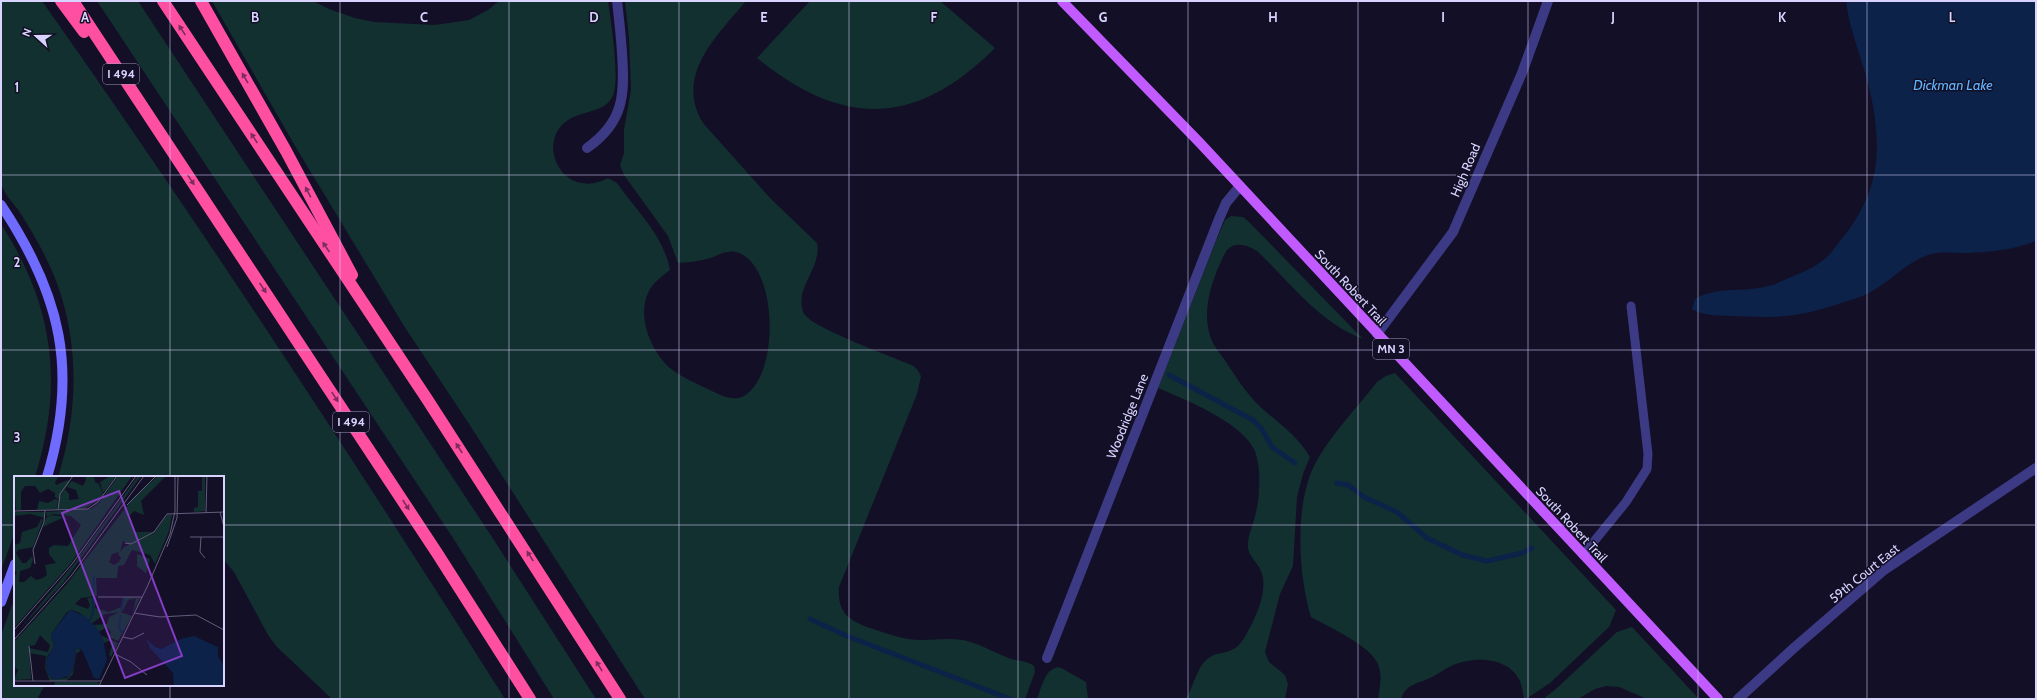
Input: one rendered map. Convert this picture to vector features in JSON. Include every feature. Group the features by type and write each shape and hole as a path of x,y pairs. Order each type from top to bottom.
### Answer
{"highway":[{"path":"61,1 170,147"},
{"name":"I 494","path":"73,1 433,546 530,699"},
{"path":"163,1 510,526 620,699"},
{"path":"201,1 286,151 386,338"}],"main road":[{"name":"South Robert Trail","path":"1062,1 1240,186 1718,699"}],"street":[{"path":"587,148 599,139 613,122 619,110 623,96 623,66 617,1"},
{"name":"High Road","path":"1377,334 1453,232 1522,73 1548,1"},
{"name":"Woodridge Lane","path":"1047,658 1219,219 1226,203 1240,186"},
{"path":"1,205 25,242 40,272 53,308 60,339 63,383 62,406 57,442 47,476"},
{"name":"59th Court East","path":"1738,699 1795,647 1884,570 2036,468"},
{"path":"1,602 14,567"}],"lane":[{"path":"1583,554 1626,502 1646,469 1648,454 1631,306"}],"green space":[{"path":"1,1 42,1 161,173 278,347 505,699 332,699 277,647 268,635 234,572 224,560 224,476 58,476 71,421 73,365 71,337 57,282 36,238 3,189 1,166"},
{"path":"97,1 138,1 492,537 596,699 554,699 455,541"},
{"path":"212,1 313,1 329,9 355,18 374,22 435,25 469,20 488,10 499,1 608,1 613,34 616,73 614,92 610,101 604,106 568,120 561,127 553,144 555,159 563,173 568,178 575,181 586,184 599,182 608,178 617,183 641,213 662,246 670,270 653,285 649,291 645,301 644,311 645,322 652,343 663,361 674,371 689,380 718,394 731,398 740,398 756,384 764,367 769,345 770,322 767,299 761,279 752,263 739,253 734,252 725,252 699,261 678,263 668,236 624,175 620,165 624,153 624,130 631,90 629,38 625,1 746,1 712,42 696,73 693,89 695,105 703,123 770,198 817,243 818,250 815,263 802,295 802,309 804,314 813,322 824,328 912,365 917,369 921,376 917,394 839,587 840,604 847,616 859,624 876,630 915,640 949,639 969,641 1011,659 1031,664 1034,666 1035,672 1025,699 645,699 471,427 404,326 295,146"},
{"path":"810,1 940,1 995,48 966,74 937,93 908,104 879,109 849,106 819,97 789,81 757,58"},
{"path":"1231,216 1243,217 1249,222 1363,339 1332,323 1306,301 1257,251 1244,245 1235,245 1227,250 1215,276 1208,299 1207,322 1214,345 1241,384 1260,407 1296,438 1310,457 1303,474 1297,497 1293,566 1280,594 1265,652 1269,662 1285,675 1288,684 1285,699 1186,699 1205,661 1215,655 1231,651 1241,643 1250,628 1263,593 1263,577 1248,548 1259,494 1259,468 1254,449 1237,429 1211,412 1158,388 1225,220"},
{"path":"1,224 19,255 33,285 43,316 49,346 51,378 49,410 44,443 35,476 14,476 14,535 1,570"},
{"path":"1395,373 1616,610 1609,627 1550,683 1526,699 1524,699 1520,681 1507,667 1489,660 1479,660 1451,666 1433,677 1412,685 1406,690 1401,699 1378,699 1380,671 1377,662 1372,655 1347,636 1311,617 1303,581 1300,539 1304,497 1309,478 1322,451 1345,421 1377,382 1386,376"},
{"path":"14,600 14,686 44,686 37,699 1,699 1,635"},
{"path":"1632,627 1699,699 1647,699 1619,687 1606,686 1595,689 1578,699 1543,699 1556,689 1617,632"},
{"path":"1058,667 1086,682 1088,699 1037,699 1047,675 1053,669"}],"water":[{"name":"Dickman Lake","path":"1846,1 2036,1 2036,241 2020,247 2002,250 1928,255 1904,268 1867,294 1812,312 1786,316 1760,317 1715,315 1696,311 1692,309 1695,299 1705,294 1726,290 1770,286 1818,264 1828,256 1845,235 1865,203 1875,171 1877,138 1872,101 1851,26"}],"waterway":[{"path":"1169,375 1253,420 1261,428 1272,447 1295,463"},
{"path":"1337,483 1348,485 1364,497 1397,512 1427,538 1462,555 1487,561 1522,553 1532,548"},
{"path":"810,619 847,636 1010,699"}]}
